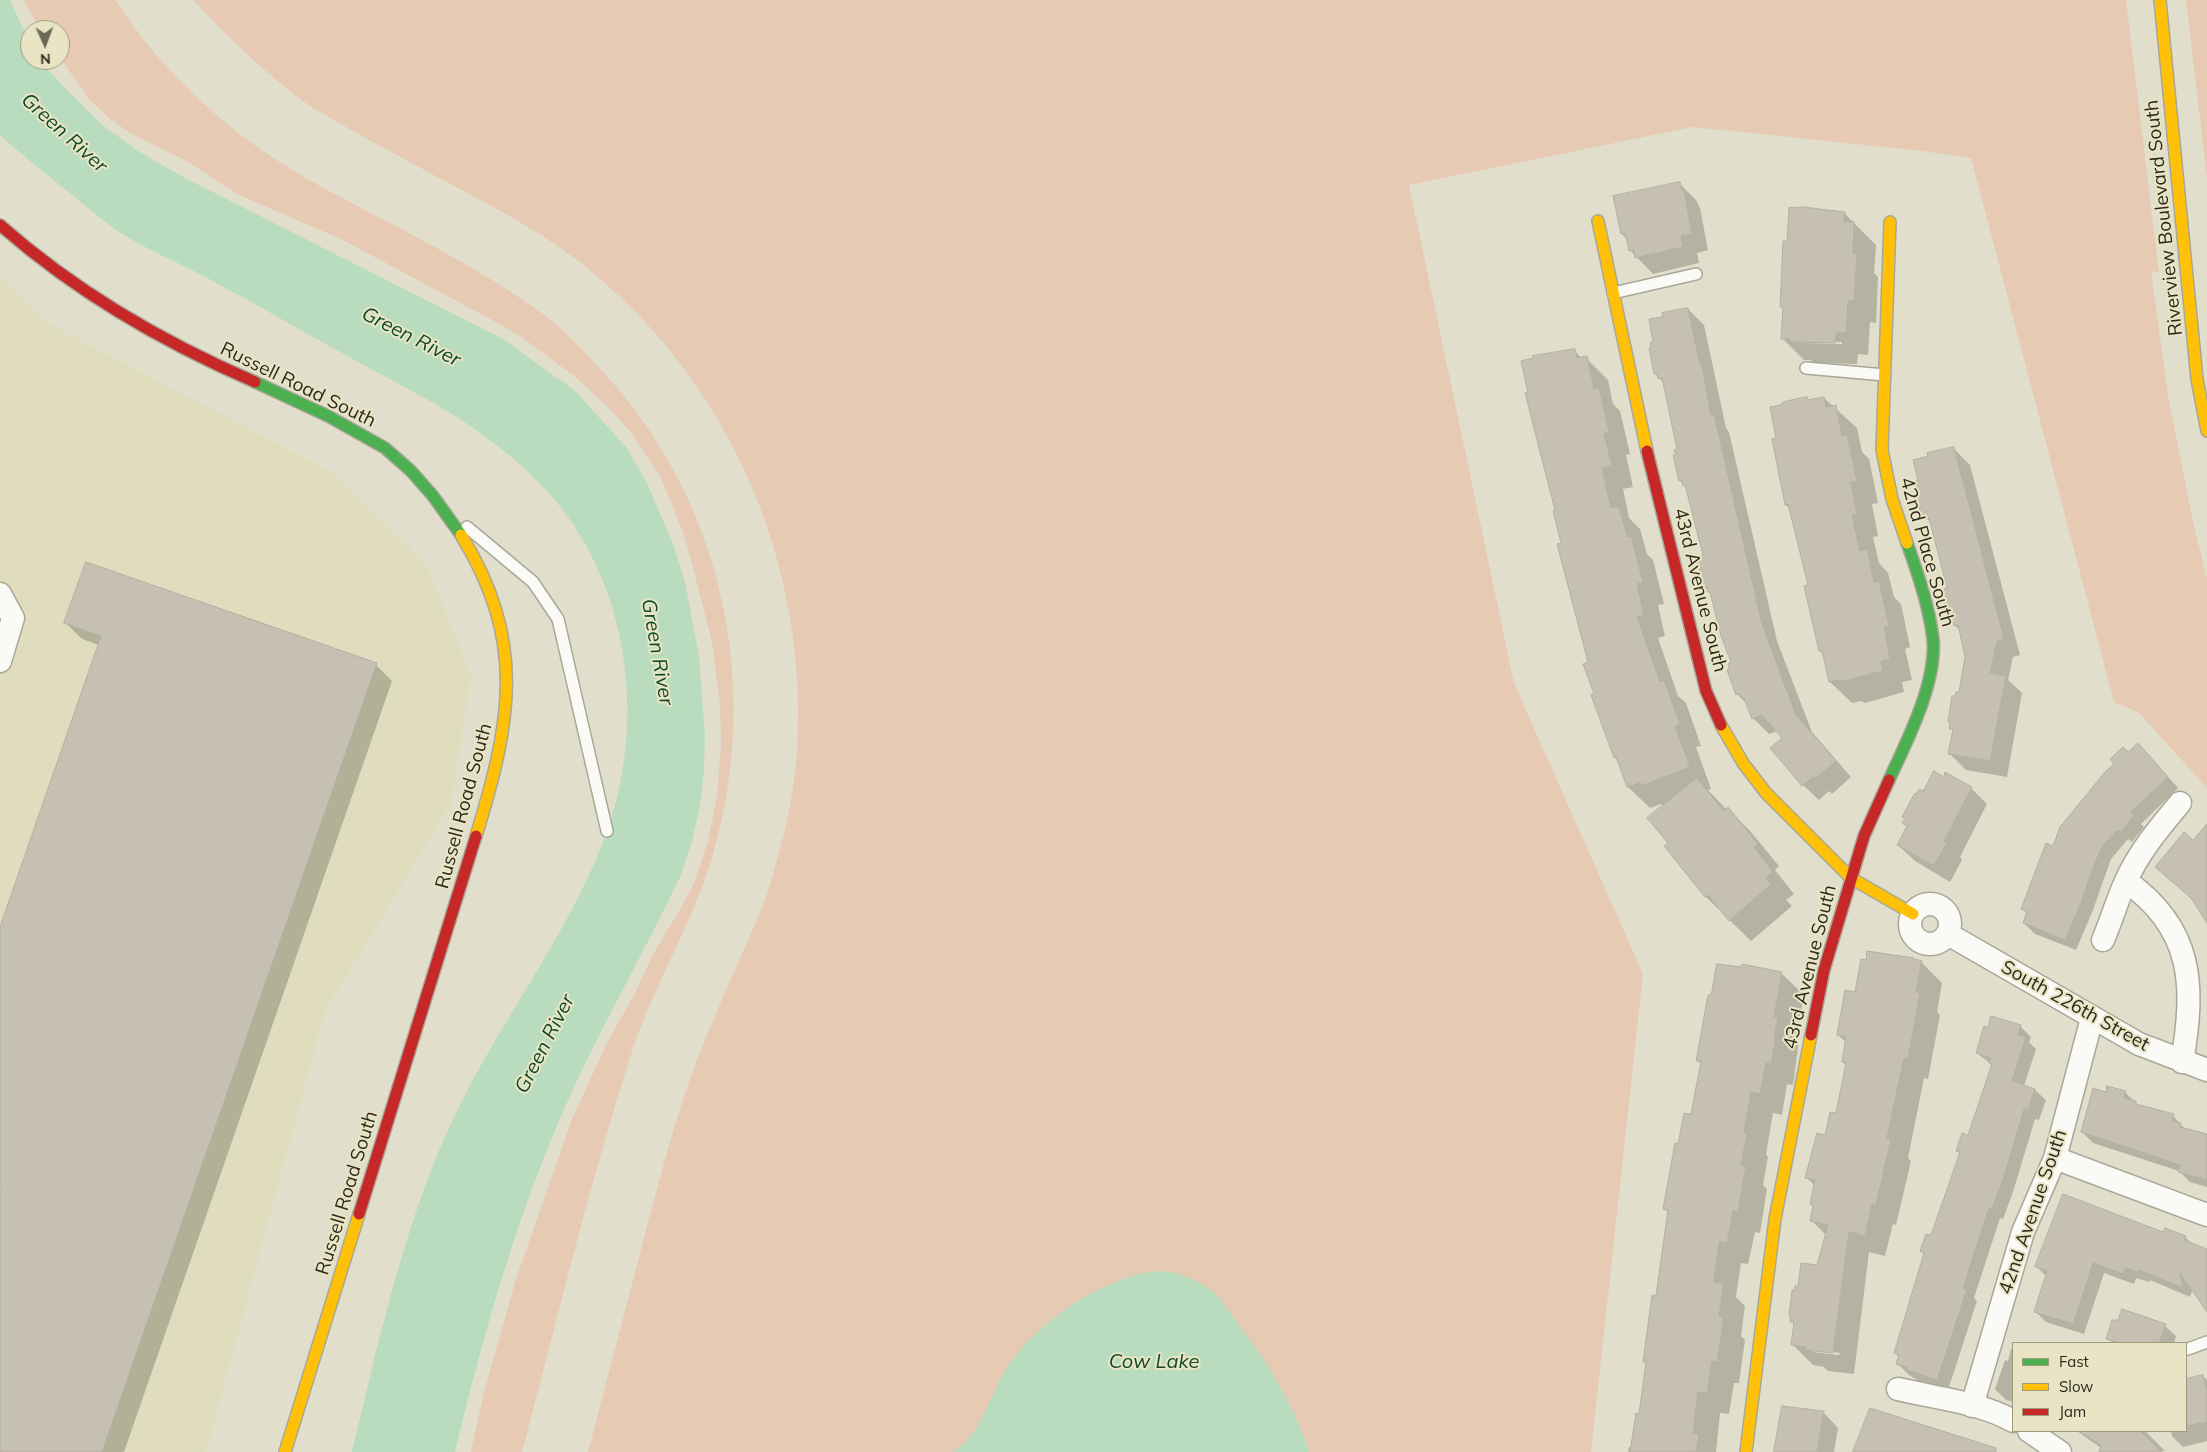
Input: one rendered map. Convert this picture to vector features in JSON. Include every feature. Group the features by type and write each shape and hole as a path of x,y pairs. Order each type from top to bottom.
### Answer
{"street":[{"name":"Riverview Boulevard South","path":"2160,0 2197,379 2207,431"},
{"name":"43rd Avenue South","path":"1598,221 1636,406 1706,691 1722,728 1755,778 1766,792 1851,878 1824,970 1776,1219 1746,1452"},
{"name":"42nd Place South","path":"1851,878 1864,836 1913,728 1927,688 1933,640 1922,587 1892,499 1882,450 1890,222"},
{"name":"Russell Road South","path":"0,225 40,259 79,287 143,327 220,366 316,408 387,449 421,480 443,507 477,564 497,611 505,645 508,675 507,714 490,791 285,1452"},
{"path":"0,594 13,618 0,661"},
{"path":"2103,940 2126,881 2155,833 2180,803"},
{"name":"South 226th Street","path":"1851,878 1913,914 1911,929 1920,941 1928,944 1935,943 1943,940 1948,934 2139,1044 2207,1070"},
{"path":"2126,881 2155,904 2176,935 2183,952 2189,982 2189,1022 2182,1062"},
{"name":"42nd Avenue South","path":"1972,1406 2023,1232 2054,1158 2092,1018"},
{"path":"2054,1158 2207,1215"},
{"path":"1898,1389 1972,1406 2012,1420"},
{"path":"2031,1432 2060,1452"}],"lane":[{"path":"1613,294 1696,274"},
{"path":"1806,368 1885,375"},
{"path":"443,507 533,582 558,619 607,831"},
{"path":"2188,1349 2207,1342"}],"shaded area":[{"path":"24,0 115,0 147,44 174,74 210,110 249,141 310,180 475,270 547,317 570,337 604,373 645,425 679,481 705,540 722,603 732,667 733,732 726,797 711,861 702,886 649,1008 630,1058 587,1205 522,1452 471,1452 484,1392 515,1282 572,1119 606,1045 635,993 653,954 694,883 708,841 717,797 721,744 720,705 712,642 683,532 660,476 632,434 609,408 574,376 520,336 490,319 343,240 239,195 185,160 133,135 110,119 89,99 68,70 70,70 70,20 35,20"},
{"path":"193,0 2126,0 2159,273 2151,270 2168,396 2193,522 2207,579 2207,788 2138,712 2114,702 1971,158 1922,151 1693,127 1409,185 1514,683 1643,974 1591,1452 588,1452 677,1117 701,1049 765,899 788,816 797,752 797,683 790,615 774,549 751,485 720,424 683,367 638,315 587,268 541,235 310,106 278,82 249,56"},
{"path":"2186,0 2207,0 2207,178"},
{"path":"0,277 55,327 337,475 425,562 471,676 451,804 325,1011 206,1452 0,1452"}],"water":[{"name":"Green River","path":"0,0 10,0 20,22 20,70 49,70 101,124 138,151 185,178 503,339 574,390 626,447 646,481 673,544 685,582 699,656 705,735 700,806 692,841 681,875 573,1089 536,1177 505,1267 455,1452 352,1452 394,1283 420,1199 436,1159 453,1119 490,1049 570,913 603,842 616,802 624,761 627,718 626,675 619,633 607,592 590,553 559,504 526,470 489,439 425,398 202,275 122,234 32,163 0,135"},
{"name":"Cow Lake","path":"1161,1271 1175,1273 1195,1280 1213,1292 1224,1303 1280,1386 1296,1418 1309,1452 952,1452 962,1445 977,1427 997,1385 1015,1356 1050,1321 1094,1292 1117,1281 1139,1274"}],"building":[{"path":"1680,182 1682,191 1684,190 1692,234 1681,236 1683,247 1635,258 1634,250 1629,251 1625,233 1621,234 1613,196"},
{"path":"1803,207 1845,212 1844,222 1854,222 1853,254 1857,254 1854,301 1848,301 1846,333 1836,333 1835,343 1790,342 1790,339 1781,339 1783,307 1780,307 1783,241 1787,241 1789,208"},
{"path":"1688,308 1700,365 1702,365 1711,415 1714,414 1762,624 1796,715 1836,761 1815,779 1813,777 1802,786 1770,748 1782,738 1762,715 1752,719 1744,698 1742,699 1739,693 1736,695 1727,670 1729,669 1728,664 1731,662 1721,636 1710,592 1708,592 1707,587 1704,588 1698,562 1700,561 1699,556 1703,555 1685,485 1683,486 1682,481 1679,481 1673,455 1676,455 1674,450 1677,449 1662,378 1658,379 1657,374 1654,374 1649,348 1651,348 1650,343 1653,342 1649,319 1663,317 1662,313"},
{"path":"1575,349 1577,358 1587,356 1594,389 1599,387 1609,432 1604,434 1612,465 1602,468 1611,508 1619,506 1627,537 1631,536 1643,582 1637,584 1644,615 1637,617 1660,682 1664,680 1680,724 1675,726 1690,767 1641,786 1640,783 1627,787 1616,757 1614,758 1591,695 1594,694 1583,664 1588,662 1557,544 1561,543 1553,511 1555,510 1525,393 1528,393 1521,361 1533,358 1533,356"},
{"path":"1807,397 1808,400 1824,397 1826,407 1836,405 1842,436 1847,435 1857,481 1851,482 1857,514 1852,515 1860,551 1867,549 1874,582 1879,581 1889,626 1884,627 1890,659 1881,661 1883,671 1843,681 1829,682 1822,651 1819,651 1804,586 1808,585 1788,504 1785,505 1772,439 1776,438 1770,407"},
{"path":"1954,447 2004,639 1997,641 1990,673 2006,676 1990,761 1948,754 1953,729 1949,729 1950,723 1948,722 1952,696 1959,692 1965,657 1958,625 1954,626 1952,621 1950,622 1943,595 1944,589 1947,588 1929,518 1925,519 1924,514 1921,515 1914,488 1916,488 1915,481 1918,481 1913,460 1928,456 1927,453"},
{"path":"86,562 377,663 102,1452 0,1452 0,927 101,636 64,623"},
{"path":"2138,743 2168,777 2131,812 2134,816 2121,832 2117,830 2101,848 2065,940 2023,923 2027,911 2021,909 2046,843 2053,846 2060,827 2105,772 2114,764 2110,759 2123,747 2128,752"},
{"path":"1934,771 1944,777 1945,772 1972,787 1944,841 1947,842 1934,866 1897,845 1907,826 1902,823 1905,819 1902,817 1915,793 1917,794 1919,789 1923,791"},
{"path":"1697,778 1724,811 1728,807 1758,844 1754,847 1773,872 1766,877 1771,884 1729,921 1708,895 1705,897 1664,846 1668,843 1647,818"},
{"path":"2207,824 2207,923 2191,898 2155,867 2184,832 2193,840"},
{"path":"1867,951 1914,958 1922,961 1916,992 1920,993 1908,1059 1904,1058 1887,1138 1891,1139 1876,1205 1872,1204 1865,1236 1849,1232 1833,1353 1806,1350 1806,1347 1791,1345 1794,1322 1790,1322 1791,1317 1789,1316 1792,1290 1794,1290 1795,1286 1798,1286 1801,1263 1817,1265 1828,1225 1810,1221 1813,1205 1810,1204 1815,1180 1805,1178 1817,1133 1825,1135 1830,1112 1836,1113 1846,1063 1842,1062 1846,1037 1837,1035 1845,990 1855,992 1861,959 1866,960"},
{"path":"1717,964 1741,967 1742,964 1782,972 1774,1017 1778,1017 1774,1038 1776,1038 1771,1064 1766,1063 1760,1094 1751,1092 1744,1133 1747,1134 1741,1165 1746,1166 1738,1212 1733,1211 1727,1243 1719,1242 1714,1282 1724,1283 1719,1316 1724,1317 1717,1362 1712,1361 1707,1393 1698,1392 1693,1433 1699,1434 1696,1452 1630,1452 1636,1413 1639,1414 1646,1362 1643,1362 1652,1295 1656,1296 1668,1210 1663,1209 1675,1143 1678,1144 1684,1113 1691,1114 1701,1061 1696,1061 1708,995 1711,995"},
{"path":"1991,1016 2021,1025 2018,1035 2026,1037 2012,1081 2035,1089 2028,1110 2024,1109 2003,1180 1992,1209 1989,1208 1963,1288 1967,1289 1937,1380 1907,1370 1908,1368 1896,1364 1899,1355 1894,1353 1924,1253 1920,1251 1926,1234 1931,1235 1960,1152 1956,1151 1962,1133 1968,1135 1992,1064 1989,1063 1991,1058 1976,1053 1984,1026 1988,1027"},
{"path":"2107,1086 2126,1091 2124,1098 2136,1101 2136,1104 2174,1114 2172,1121 2181,1123 2180,1127 2207,1134 2207,1180 2178,1172 2180,1165 2081,1132 2093,1088 2106,1092"},
{"path":"2063,1194 2163,1232 2165,1228 2186,1236 2184,1240 2207,1249 2207,1312 2180,1273 2183,1288 2139,1270 2138,1272 2125,1268 2123,1274 2093,1263 2073,1324 2034,1312 2047,1271 2035,1267"},
{"path":"2122,1309 2166,1324 2159,1342 2116,1342 2106,1339 2112,1320 2118,1320"},
{"path":"2203,1375 2207,1390 2207,1422 2187,1426 2187,1379"},
{"path":"1782,1406 1824,1411 1817,1452 1774,1452"},
{"path":"1870,1408 1996,1448 1996,1452 1853,1452"},
{"path":"2080,1432 2141,1432 2162,1452 2099,1452 2101,1446"}],"traffic: fast":[{"path":"255,382 328,416 385,448 411,471 433,496 461,535"},
{"path":"1889,780 1926,693 1933,656 1933,639 1929,614 1907,543"}],"traffic: slow":[{"path":"2160,0 2197,379 2207,431"},
{"path":"1598,221 1647,451"},
{"path":"1890,222 1882,450 1892,499 1907,543"},
{"path":"461,535 482,574 496,611 504,647 506,683 504,719 498,756 476,836"},
{"path":"1721,725 1743,763 1766,793 1851,878 1913,914"},
{"path":"1746,1452 1775,1219 1811,1035"},
{"path":"285,1452 359,1214"}],"traffic: jam":[{"path":"0,225 59,272 121,314 220,367 255,382"},
{"path":"1647,451 1706,691 1721,725"},
{"path":"1811,1035 1824,970 1864,836 1889,780"},
{"path":"359,1214 476,836"}]}
